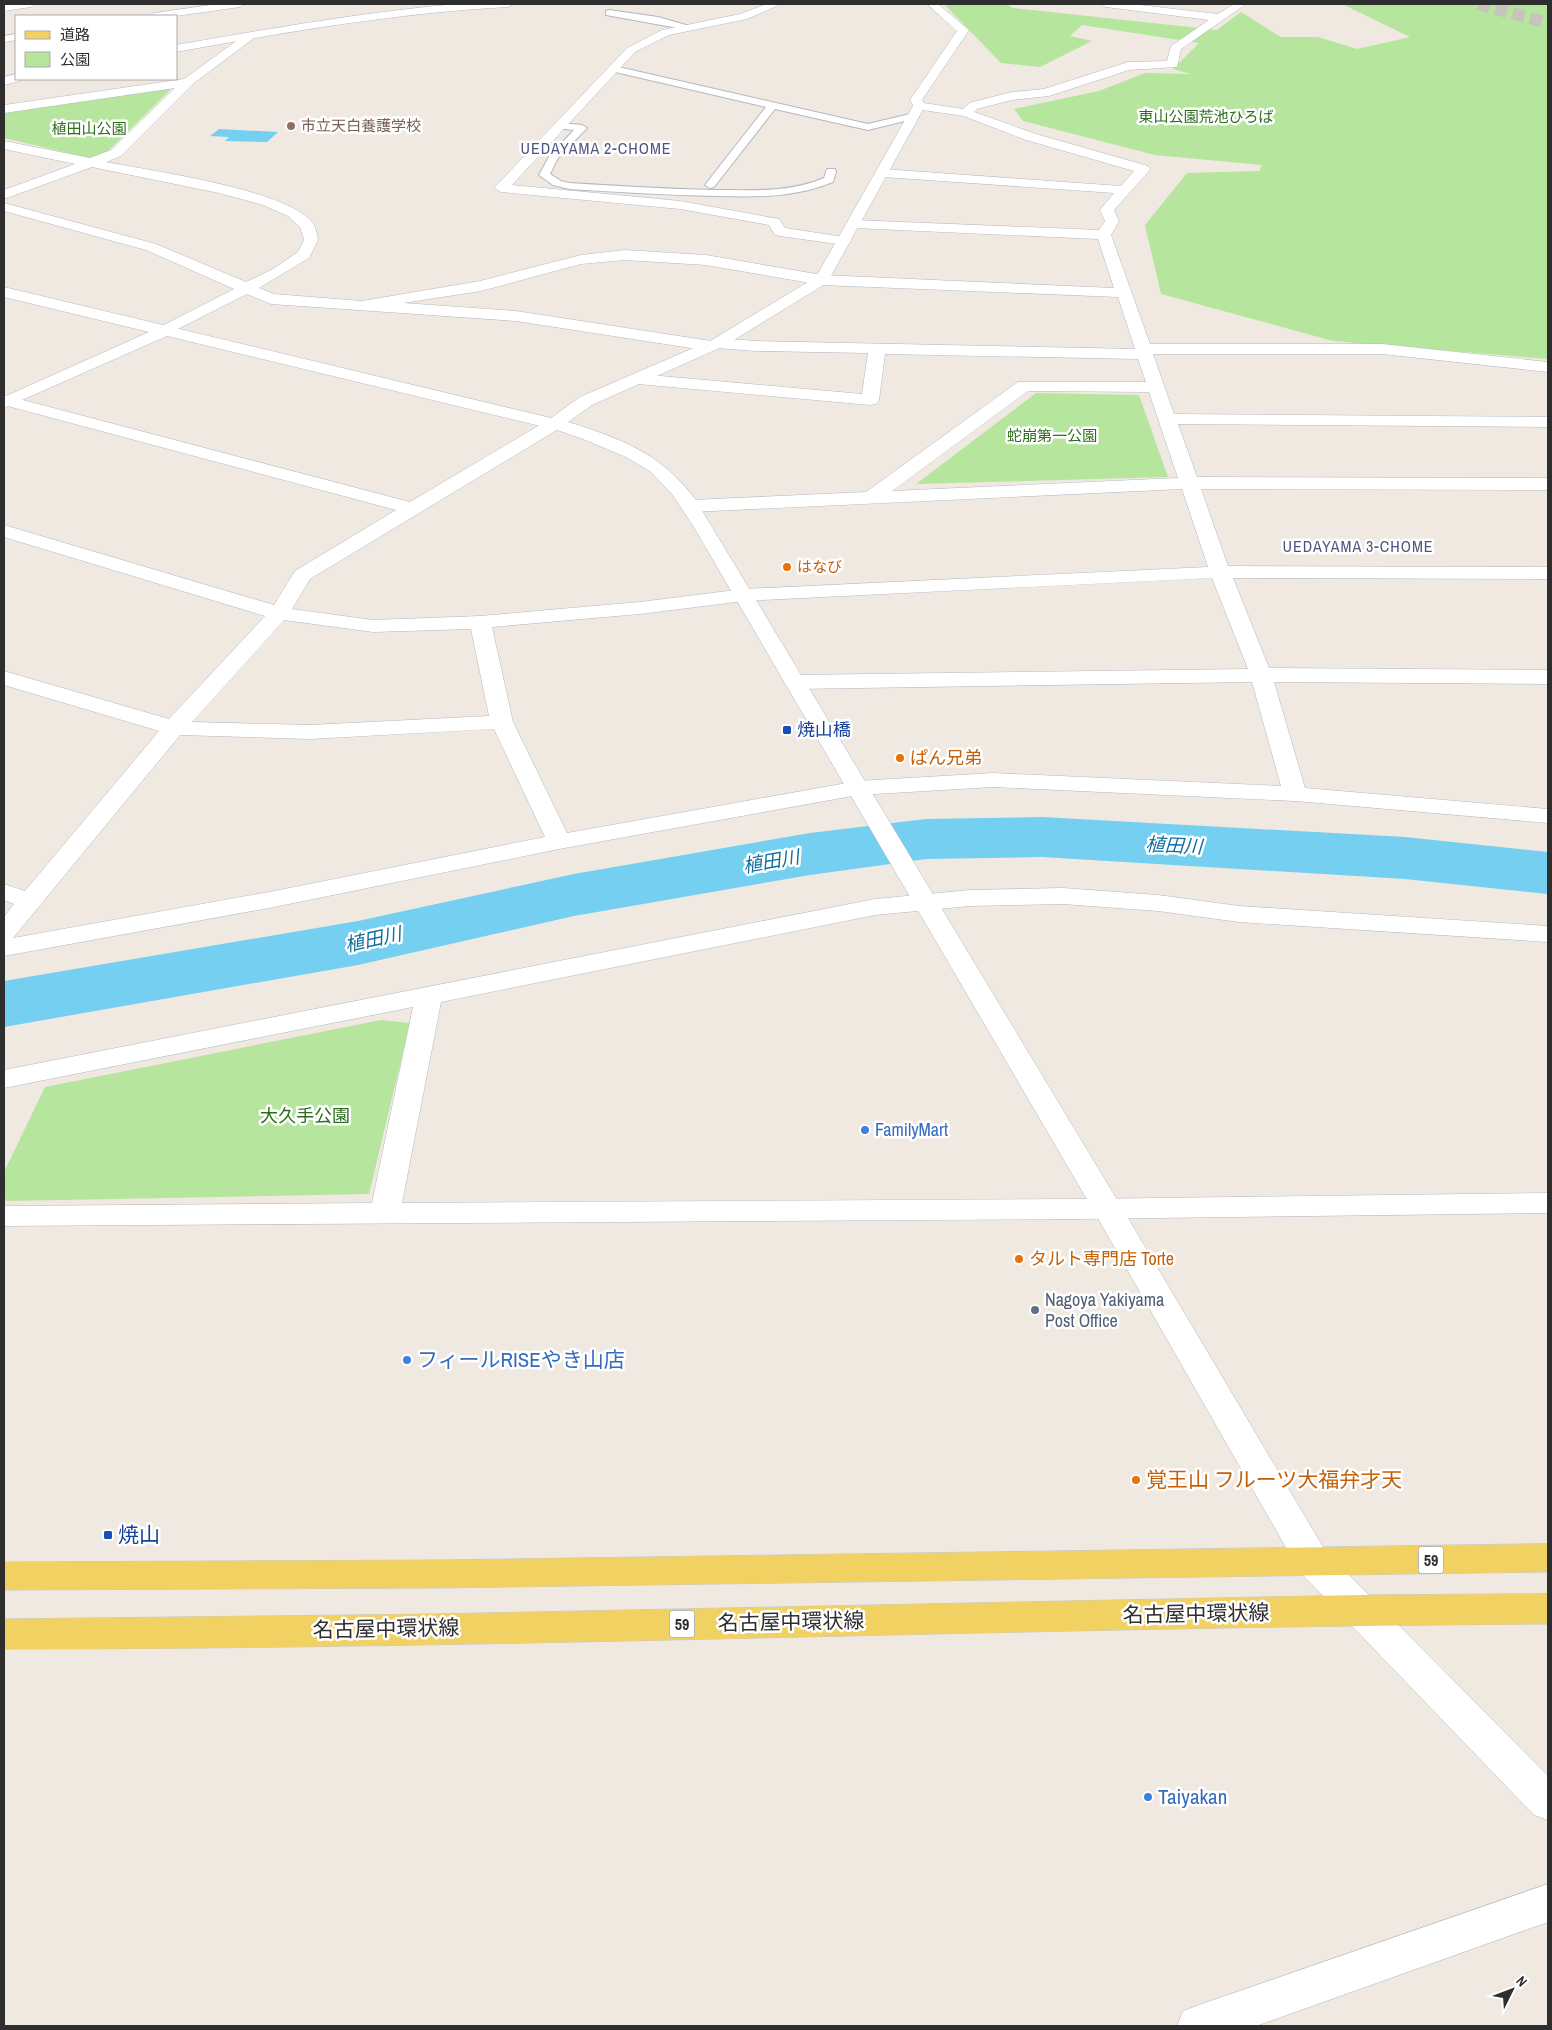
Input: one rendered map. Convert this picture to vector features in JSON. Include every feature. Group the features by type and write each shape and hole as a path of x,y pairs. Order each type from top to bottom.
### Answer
{"main road":[{"name":"59","path":"4,1576 429,1574 1548,1558"},
{"name":"名古屋中環状線","path":"4,1634 441,1628 1360,1610 1548,1609"}],"street":[{"path":"4,8 31,4"},
{"path":"159,15 204,6 240,4"},
{"path":"178,49 253,35 403,13 508,4"},
{"path":"776,4 743,17 666,32 631,50 501,188 680,205 774,222 780,232 844,241"},
{"path":"4,933 174,728 279,613 302,575 554,424 586,401 714,344 822,280 917,111 916,100 963,30 932,4"},
{"path":"1106,4 1220,18"},
{"path":"966,113 973,106 1012,96 1045,93 1128,66 1173,64 1175,48 1241,4"},
{"path":"204,6 224,17"},
{"path":"239,26 253,35"},
{"path":"4,195 116,154 188,82 253,35"},
{"path":"4,109 188,82"},
{"path":"917,111 966,113 1031,137 1143,170 1107,210 1112,221 1104,235 1220,572 1261,675 1295,794"},
{"path":"4,145 221,189 268,202 293,212 307,225 311,240 304,255 278,272 164,331 5,402"},
{"path":"883,173 1125,190"},
{"path":"4,207 151,247 271,299 516,316 714,344 877,349 1144,352 1382,349 1490,359 1548,367"},
{"path":"854,224 1104,235"},
{"path":"363,305 481,286 581,260 626,255 706,260 822,280 1124,293"},
{"path":"4,292 554,424 597,438 637,456 666,476 691,506 1108,1208 1313,1562 1548,1803"},
{"path":"638,379 870,400 877,349"},
{"path":"873,496 1024,386 1157,387"},
{"path":"5,402 413,509"},
{"path":"1168,419 1548,422"},
{"path":"691,506 873,496 1190,483 1548,484"},
{"path":"4,531 279,613 374,626 480,622 640,608 744,595 1220,572 1548,573"},
{"path":"480,622 502,722 559,842"},
{"path":"795,682 1261,675 1548,677"},
{"path":"5,680 174,728 310,732 502,722"},
{"path":"4,948 269,900 559,842 861,793 993,780 1295,794 1548,816"},
{"path":"4,892 30,901"},
{"path":"6,1085 429,996 875,907 925,900 1063,896 1158,903 1239,914 1548,934"},
{"path":"385,1214 429,996"},
{"path":"4,1216 1108,1208 1548,1202"},
{"path":"1199,2026 1548,1903"}],"lane":[{"path":"609,13 658,20 689,27"},
{"path":"614,68 774,102"},
{"path":"710,185 774,102 784,98 787,103 830,113 822,117 868,127 917,111"},
{"path":"560,126 582,128 554,157 544,175 557,183 569,186 687,193 778,194 816,186 829,180 831,171"}],"green space":[{"name":"東山公園荒池ひろば","path":"944,4 1006,4 1013,8 1217,30 1241,12 1281,37 1318,37 1357,49 1410,37 1342,4 1548,4 1548,359 1333,341 1161,294 1145,225 1187,173 1259,171 1262,165 1155,155 1023,121 1014,109 1099,91 1145,73 1191,74 1173,69 1199,43 1082,25 1070,36 1092,41 1040,67 1001,63"},
{"name":"植田山公園","path":"173,87 106,153 94,159 4,138 4,112"},
{"name":"蛇崩第一公園","path":"1036,393 1139,395 1168,477 916,484"},
{"name":"大久手公園","path":"381,1020 410,1023 369,1194 7,1201 4,1198 4,1172 45,1087"}],"water":[{"path":"219,129 278,132 267,142 225,141 229,137 210,136"}],"waterway":[{"name":"植田川","path":"4,1004 358,943 574,895 810,854 926,839 1042,837 1405,858 1548,873"}],"tunnel":[{"path":"1478,4 1548,23"}],"place":[{"name":"市立天白養護学校","path":"291,126"},
{"name":"はなび","path":"787,567"},
{"name":"焼山橋","path":"787,730"},
{"name":"ぱん兄弟","path":"900,758"},
{"name":"FamilyMart","path":"865,1130"},
{"name":"タルト専門店 Torte","path":"1019,1259"},
{"name":"Nagoya Yakiyama Post Office","path":"1035,1310"},
{"name":"フィールRISEやき山店","path":"407,1360"},
{"name":"覚王山 フルーツ大福弁才天","path":"1136,1480"},
{"name":"焼山","path":"108,1535"},
{"name":"Taiyakan","path":"1148,1797"}],"district":[{"name":"UEDAYAMA 2-CHOME","path":"596,148"},
{"name":"UEDAYAMA 3-CHOME","path":"1358,546"}]}
